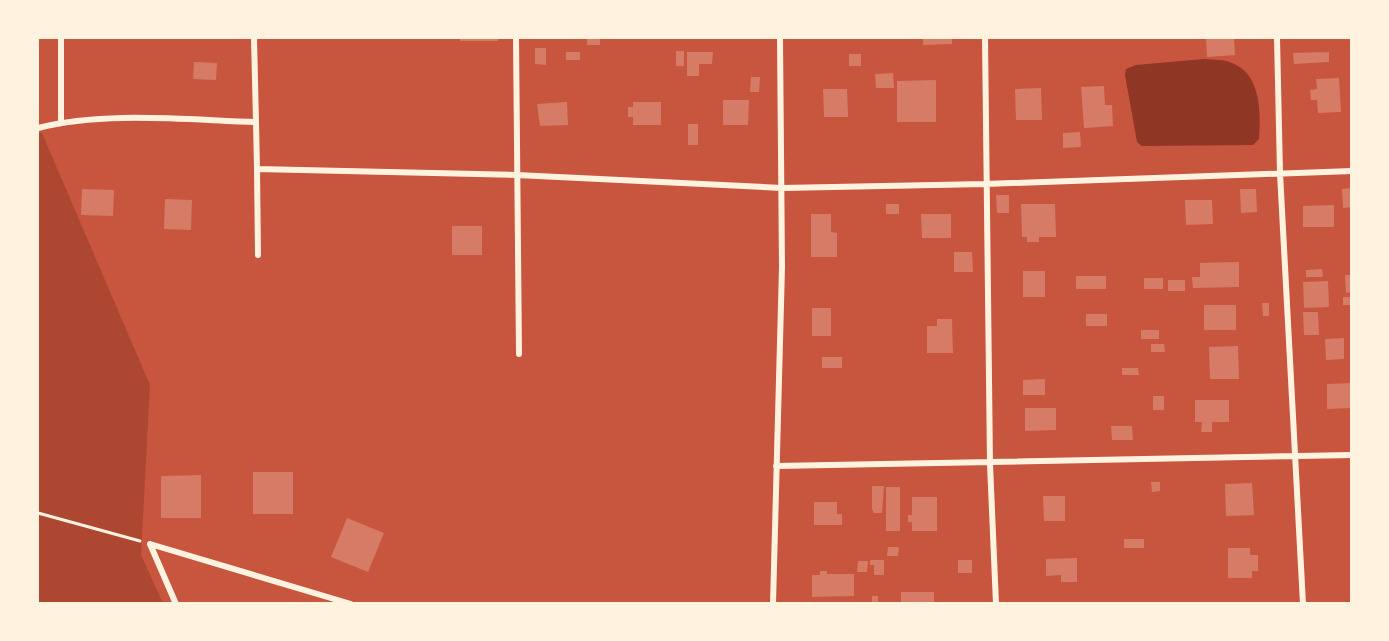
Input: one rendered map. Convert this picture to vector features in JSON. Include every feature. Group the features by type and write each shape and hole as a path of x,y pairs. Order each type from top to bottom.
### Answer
{"street":[{"path":"61,122 62,38"},
{"path":"254,38 258,255"},
{"path":"516,38 519,354"},
{"path":"773,603 782,188 780,38"},
{"path":"985,38 990,464 996,603"},
{"path":"1277,38 1280,173 1303,603"},
{"path":"38,128 61,122 128,119 256,122"},
{"path":"257,169 517,175 782,188 985,184 1352,171"},
{"path":"776,466 990,464 1352,455"},
{"path":"150,544 176,603"},
{"path":"150,544 351,603"}],"path":[{"path":"38,513 150,544"}],"shaded area":[{"path":"1204,59 1229,62 1242,68 1249,76 1254,85 1259,106 1259,139 1253,145 1142,146 1137,142 1125,75 1126,69 1136,65"},
{"path":"38,133 42,133 150,385 141,555 163,603 38,604"}],"building":[{"path":"460,38 498,38 498,41 460,41"},
{"path":"587,38 600,38 600,45 587,45"},
{"path":"923,38 952,38 952,44 923,45"},
{"path":"1206,38 1234,38 1235,55 1207,57"},
{"path":"535,48 546,48 546,65 535,64"},
{"path":"676,51 684,51 684,66 676,66"},
{"path":"566,52 580,52 580,60 566,60"},
{"path":"687,52 713,52 712,64 699,64 699,76 687,76"},
{"path":"1329,52 1329,62 1294,64 1293,53"},
{"path":"849,54 861,54 861,66 849,66"},
{"path":"194,62 217,63 216,80 193,79"},
{"path":"893,73 894,88 876,88 875,74"},
{"path":"751,77 760,77 759,92 750,92"},
{"path":"1339,78 1341,112 1318,113 1317,100 1311,100 1310,90 1317,89 1316,79"},
{"path":"936,80 936,122 897,122 897,81"},
{"path":"1104,86 1105,105 1112,105 1113,126 1084,128 1081,87"},
{"path":"1041,88 1042,120 1016,120 1015,89"},
{"path":"823,89 847,89 848,117 824,117"},
{"path":"723,100 749,100 748,125 723,125"},
{"path":"567,102 568,125 540,126 537,104"},
{"path":"633,102 661,102 661,125 633,125 633,117 628,117 628,107 633,107"},
{"path":"688,124 698,124 698,145 688,145"},
{"path":"1080,132 1081,147 1063,148 1063,133"},
{"path":"1352,188 1352,207 1343,208 1342,189"},
{"path":"82,189 114,190 113,216 81,215"},
{"path":"1240,189 1256,189 1257,212 1241,213"},
{"path":"996,195 1009,195 1009,213 997,213"},
{"path":"165,199 192,200 191,230 164,229"},
{"path":"1185,200 1212,200 1213,224 1186,225"},
{"path":"886,204 899,204 899,214 886,214"},
{"path":"1021,204 1055,204 1056,237 1039,237 1039,242 1027,242 1027,237 1022,237"},
{"path":"1334,205 1334,227 1303,227 1303,206"},
{"path":"811,214 831,214 831,232 837,233 837,257 811,257"},
{"path":"921,214 951,214 951,238 922,238"},
{"path":"452,226 482,226 482,255 452,255"},
{"path":"954,252 972,252 973,272 954,272"},
{"path":"1239,262 1239,287 1193,288 1192,277 1200,277 1200,263"},
{"path":"1322,269 1323,277 1306,277 1306,270"},
{"path":"1023,271 1045,271 1045,297 1023,297"},
{"path":"1345,275 1352,275 1352,292 1346,293"},
{"path":"1076,276 1106,276 1106,289 1076,289"},
{"path":"1144,278 1163,278 1163,289 1144,289"},
{"path":"1168,280 1185,280 1185,291 1168,291"},
{"path":"1328,281 1329,307 1304,308 1303,282"},
{"path":"1343,297 1352,297 1352,305 1343,305"},
{"path":"1262,303 1269,303 1269,316 1263,316"},
{"path":"1204,305 1236,305 1236,330 1204,330"},
{"path":"812,308 831,308 831,336 812,336"},
{"path":"1303,312 1318,312 1319,335 1304,335"},
{"path":"1086,314 1107,314 1107,326 1086,326"},
{"path":"937,319 952,319 953,353 927,353 927,326 937,326"},
{"path":"1141,330 1159,330 1159,339 1141,339"},
{"path":"1344,338 1344,359 1326,360 1325,339"},
{"path":"1151,344 1164,344 1165,352 1151,352"},
{"path":"1238,346 1239,379 1210,379 1209,347"},
{"path":"822,357 842,357 842,368 822,368"},
{"path":"1122,368 1138,368 1139,375 1122,375"},
{"path":"1045,379 1045,395 1023,395 1023,380"},
{"path":"1351,383 1352,408 1327,409 1327,384"},
{"path":"1153,396 1164,396 1164,410 1153,410"},
{"path":"1195,400 1229,400 1229,422 1212,422 1212,432 1201,432 1202,422 1195,422"},
{"path":"1025,408 1056,408 1056,430 1025,431"},
{"path":"1111,426 1132,426 1133,440 1112,440"},
{"path":"253,472 293,472 293,514 253,514"},
{"path":"201,475 201,518 161,518 161,476"},
{"path":"1151,482 1160,482 1160,491 1152,492"},
{"path":"1252,483 1254,515 1226,516 1225,484"},
{"path":"872,486 884,486 882,513 874,513 872,509"},
{"path":"886,487 900,487 900,531 886,531"},
{"path":"1043,496 1065,496 1065,521 1044,521"},
{"path":"912,497 937,497 937,531 912,531 912,522 908,522 908,515 912,515"},
{"path":"814,502 837,502 837,514 842,514 842,525 814,525"},
{"path":"347,518 384,533 368,572 331,557"},
{"path":"1124,539 1144,539 1144,548 1124,548"},
{"path":"888,547 899,547 898,556 887,556"},
{"path":"1228,548 1250,548 1250,555 1258,555 1258,571 1252,571 1252,578 1228,578"},
{"path":"1077,558 1077,582 1061,582 1061,575 1046,576 1046,559"},
{"path":"870,560 884,560 884,575 874,575 874,565 870,565"},
{"path":"958,560 972,560 972,573 958,573"},
{"path":"858,561 868,561 867,572 857,572"},
{"path":"820,571 827,571 827,574 854,574 854,596 812,597 812,575 820,575"},
{"path":"901,592 934,592 934,603 901,603"},
{"path":"872,596 878,596 878,603 872,603"}]}
